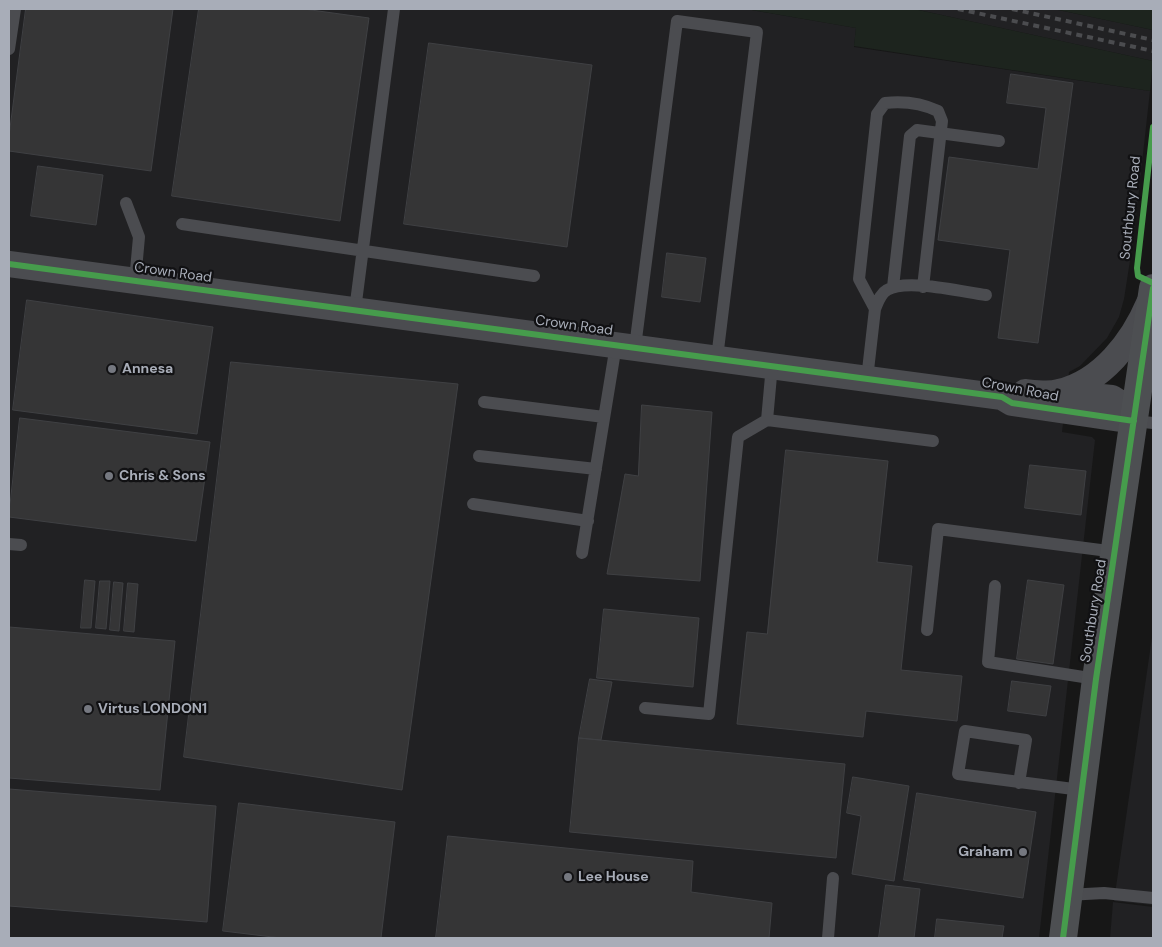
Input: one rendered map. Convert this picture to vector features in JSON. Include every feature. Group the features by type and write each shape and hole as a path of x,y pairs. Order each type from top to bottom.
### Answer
{"main road":[{"name":"Southbury Road","path":"1063,938 1096,679 1116,552 1144,422 1153,292"}],"street":[{"name":"Crown Road","path":"9,264 1002,397 1012,403 1144,422"},
{"name":"Crown Road","path":"1057,393 1079,386 1096,375 1112,360 1140,324 1153,292"},
{"name":"Crown Road","path":"1002,397 1014,392 1057,393 1112,398 1144,422"}],"lane":[{"path":"9,48 15,9"},
{"path":"355,310 394,9"},
{"path":"582,553 604,417 626,346 677,21 757,32 717,358"},
{"path":"875,309 858,280 877,114 885,103 898,102 927,106 938,110 942,121 923,287"},
{"path":"893,287 910,136 917,130 999,140"},
{"path":"126,202 139,237 135,281"},
{"path":"182,224 534,276"},
{"path":"867,379 875,309 878,299 885,291 893,287 923,287 986,295"},
{"path":"767,420 772,365"},
{"path":"484,402 604,417"},
{"path":"645,708 708,714 738,437 767,420 933,441"},
{"path":"479,456 596,469"},
{"path":"474,504 588,521"},
{"path":"927,630 938,529 1116,552"},
{"path":"995,586 988,662 1096,679"},
{"path":"1020,783 1026,740 964,731 958,774 1020,783 1081,790"},
{"path":"828,938 833,878"},
{"path":"1067,895 1104,893 1153,898"}],"shaded area":[{"path":"9,9 746,9 856,28 854,47 1150,91 1134,235 1124,299 1119,317 1107,338 1080,366 1069,372 1062,432 1092,437 1095,440 1039,938 9,938"},
{"path":"746,9 914,9 1153,61 1150,91 854,46 856,28"},
{"path":"914,9 1054,9 1153,30 1153,61"},
{"path":"1054,9 1153,9 1153,30"},
{"path":"1153,630 1153,905 1114,901"},
{"path":"1113,902 1153,907 1153,938 1110,938"}],"building":[{"path":"26,9 173,9 151,171 9,151 9,136"},
{"path":"199,9 304,9 369,18 340,221 172,196"},
{"path":"429,43 592,65 567,247 404,224"},
{"path":"1011,74 1073,83 1038,343 998,338 1010,250 938,240 949,157 1038,169 1046,108 1007,103"},
{"path":"38,166 103,175 96,225 31,216"},
{"path":"667,253 706,258 700,302 662,297"},
{"name":"Annesa","path":"27,300 213,327 197,434 13,410"},
{"path":"231,362 458,384 402,790 184,757"},
{"path":"642,405 712,412 700,581 607,574 625,474 638,476"},
{"name":"Chris & Sons","path":"20,418 210,442 196,541 9,517"},
{"path":"786,450 888,461 877,562 912,566 901,670 962,676 957,721 866,711 863,737 737,724 747,632 767,634"},
{"path":"1030,465 1086,471 1081,515 1025,508"},
{"path":"85,580 95,581 91,628 81,628"},
{"path":"1028,580 1064,585 1053,664 1017,659"},
{"path":"100,581 110,581 106,629 96,628"},
{"path":"114,582 123,583 119,631 110,630"},
{"path":"128,583 138,584 134,632 124,631"},
{"path":"604,609 699,618 693,687 597,678"},
{"name":"Virtus LONDON1","path":"9,627 175,641 160,790 9,778"},
{"path":"590,679 612,682 601,740 579,738"},
{"path":"1012,681 1051,686 1046,716 1008,711"},
{"path":"579,738 845,764 836,858 570,832"},
{"path":"853,777 909,786 894,881 852,874 861,816 847,813"},
{"path":"9,789 216,806 207,922 9,906"},
{"path":"917,793 1036,812 1023,898 904,880"},
{"path":"239,803 395,822 381,938 281,938 223,931"},
{"name":"Lee House","path":"448,836 693,861 691,892 772,903 769,938 436,938"},
{"path":"886,885 920,889 914,938 879,938"},
{"path":"937,919 1004,926 1002,938 935,938"}],"railway":[{"path":"958,9 1153,51"},
{"path":"1012,9 1153,40"}],"cycle path":[{"path":"1153,127 1137,268 1138,276 1153,283"},
{"path":"9,264 1002,397 1012,403 1134,421"},
{"path":"1063,938 1096,679 1153,288"}],"place":[{"name":"Annesa","path":"112,369"},
{"name":"Chris & Sons","path":"109,476"},
{"name":"Virtus LONDON1","path":"88,709"},
{"name":"Graham","path":"1023,852"},
{"name":"Lee House","path":"568,877"}]}
